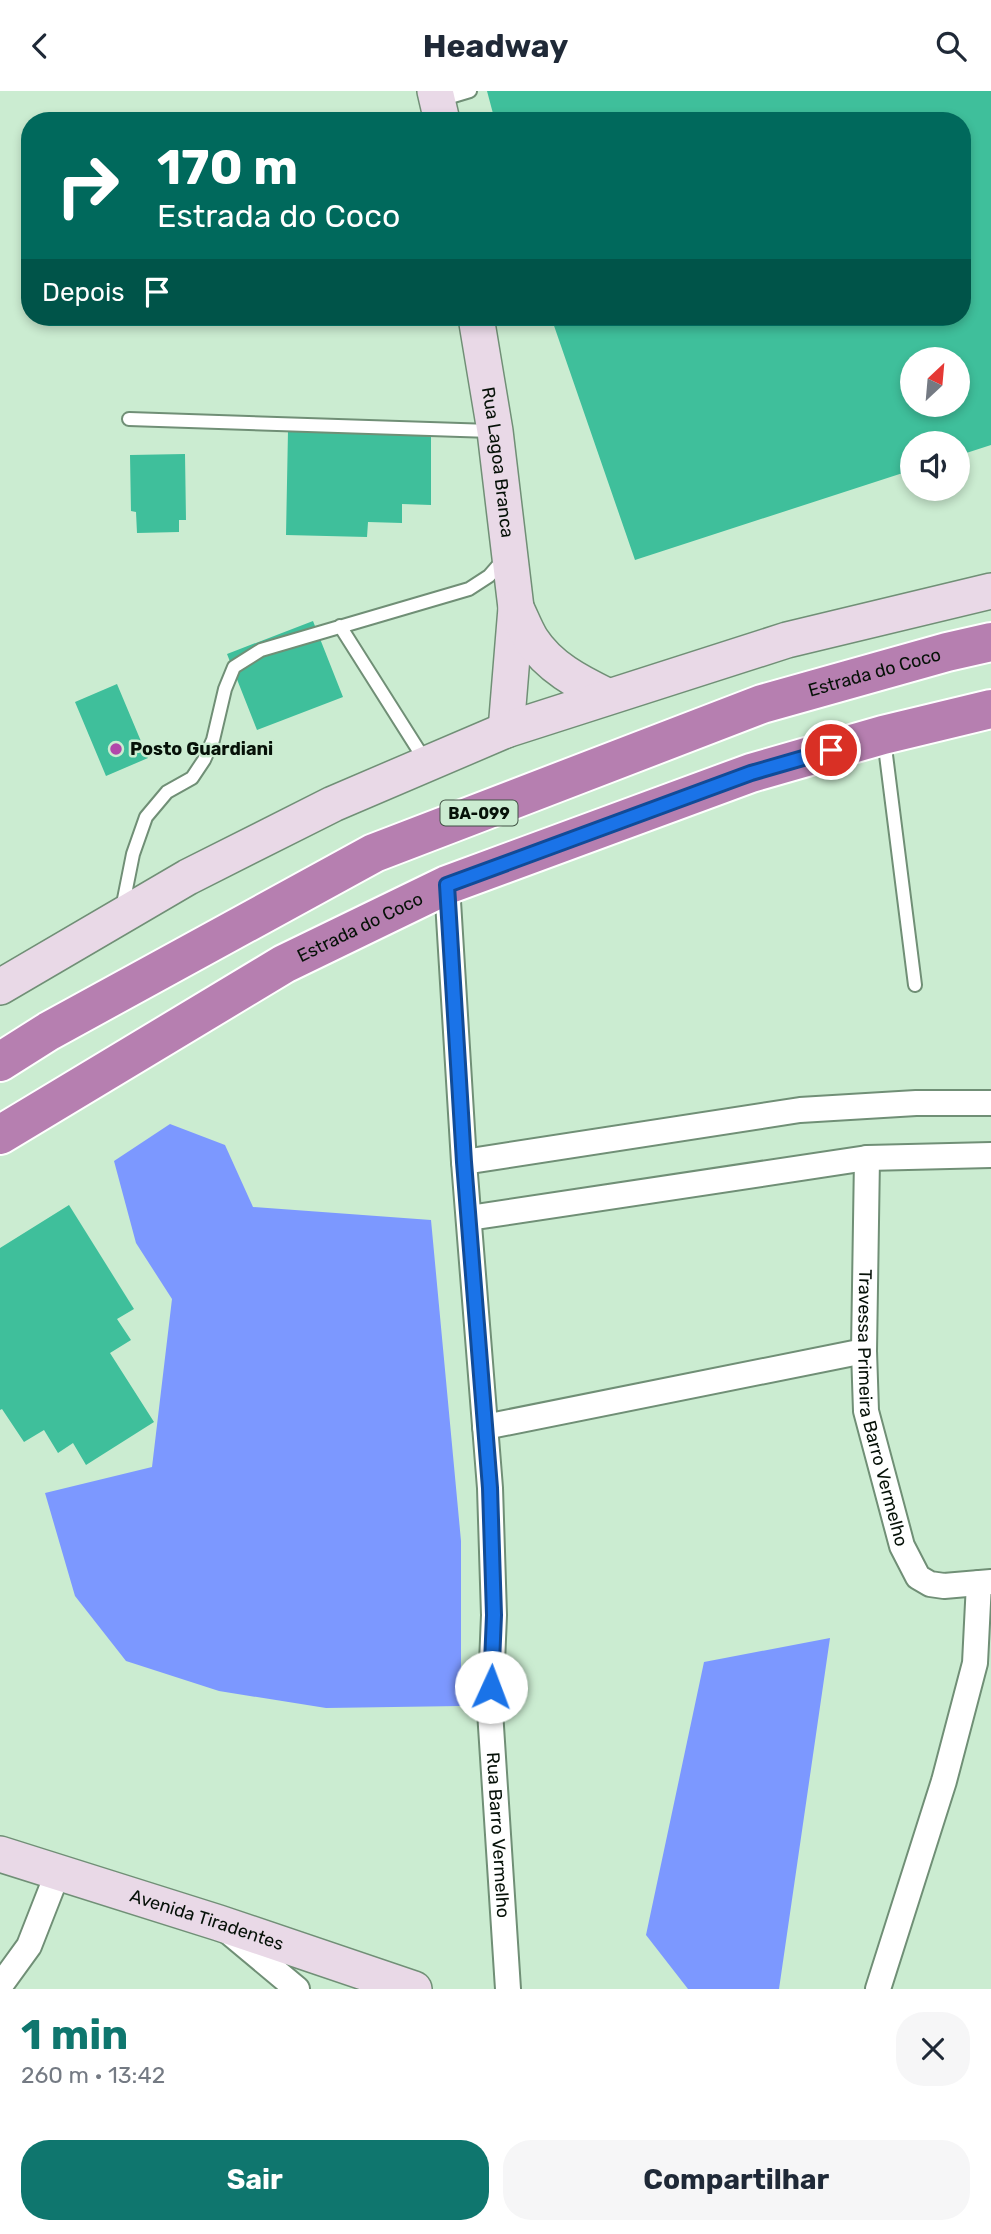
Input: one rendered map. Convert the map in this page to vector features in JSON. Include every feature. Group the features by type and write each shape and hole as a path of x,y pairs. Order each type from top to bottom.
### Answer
{"highway":[{"name":"Estrada do Coco","path":"0,1062 49,1031 374,853 762,704 991,642"},
{"name":"Estrada do Coco","path":"0,1135 284,964 447,885 751,773 883,735 991,709"}],"street":[{"name":"Rua Lagoa Branca","path":"478,326 495,431 516,608 506,730"},
{"path":"0,987 188,877 333,804 506,730 787,641 991,591"},
{"name":"Rua Lagoa Branca","path":"516,608 532,640 550,661 575,681 607,697"},
{"name":"Rua Barro Vermelho","path":"447,885 464,1162 490,1488 494,1615 491,1750 508,1989"},
{"path":"464,1162 800,1111 916,1103 991,1103"},
{"path":"469,1218 867,1158 991,1155"},
{"name":"Travessa Primeira Barro Vermelho","path":"867,1158 864,1351 866,1411 902,1546 918,1577 930,1584 944,1586 985,1583"},
{"path":"485,1427 864,1351"},
{"path":"878,1989 944,1781 975,1663 985,1583"},
{"name":"Avenida Tiradentes","path":"0,1854 219,1923 414,1989"},
{"path":"0,1986 29,1946 58,1872"},
{"path":"219,1923 297,1989"}],"lane":[{"path":"130,419 495,431"},
{"path":"121,916 133,854 146,817 167,792 192,778 204,761 213,740 225,689 234,667 261,650 469,589 489,576 509,553"},
{"path":"340,626 426,762"},
{"path":"883,735 915,985"}],"shaded area":[{"path":"170,1124 225,1145 253,1207 431,1220 461,1541 461,1706 326,1708 219,1691 126,1661 75,1596 45,1493 152,1467 172,1299 136,1243 114,1161"},
{"path":"830,1638 779,1989 688,1989 646,1935 704,1662"}],"building":[{"path":"487,91 991,91 991,445 970,452 970,431 900,431 900,474 635,560 554,326 971,326 971,112 493,112"},
{"path":"288,431 431,434 431,505 402,504 402,523 368,522 367,537 286,535"},
{"path":"185,454 186,520 179,520 179,532 137,533 136,512 131,511 130,455"},
{"path":"313,621 343,697 257,730 227,654"},
{"path":"117,684 148,758 106,776 75,702"},
{"path":"69,1205 134,1309 117,1319 131,1340 110,1353 154,1422 86,1465 73,1443 58,1453 44,1430 24,1442 2,1409 0,1410 0,1248"}],"place":[{"name":"Posto Guardiani","path":"116,749"}],"route":[{"path":"491,1687 494,1615 490,1488 464,1162 447,885 751,773 831,750"}]}
